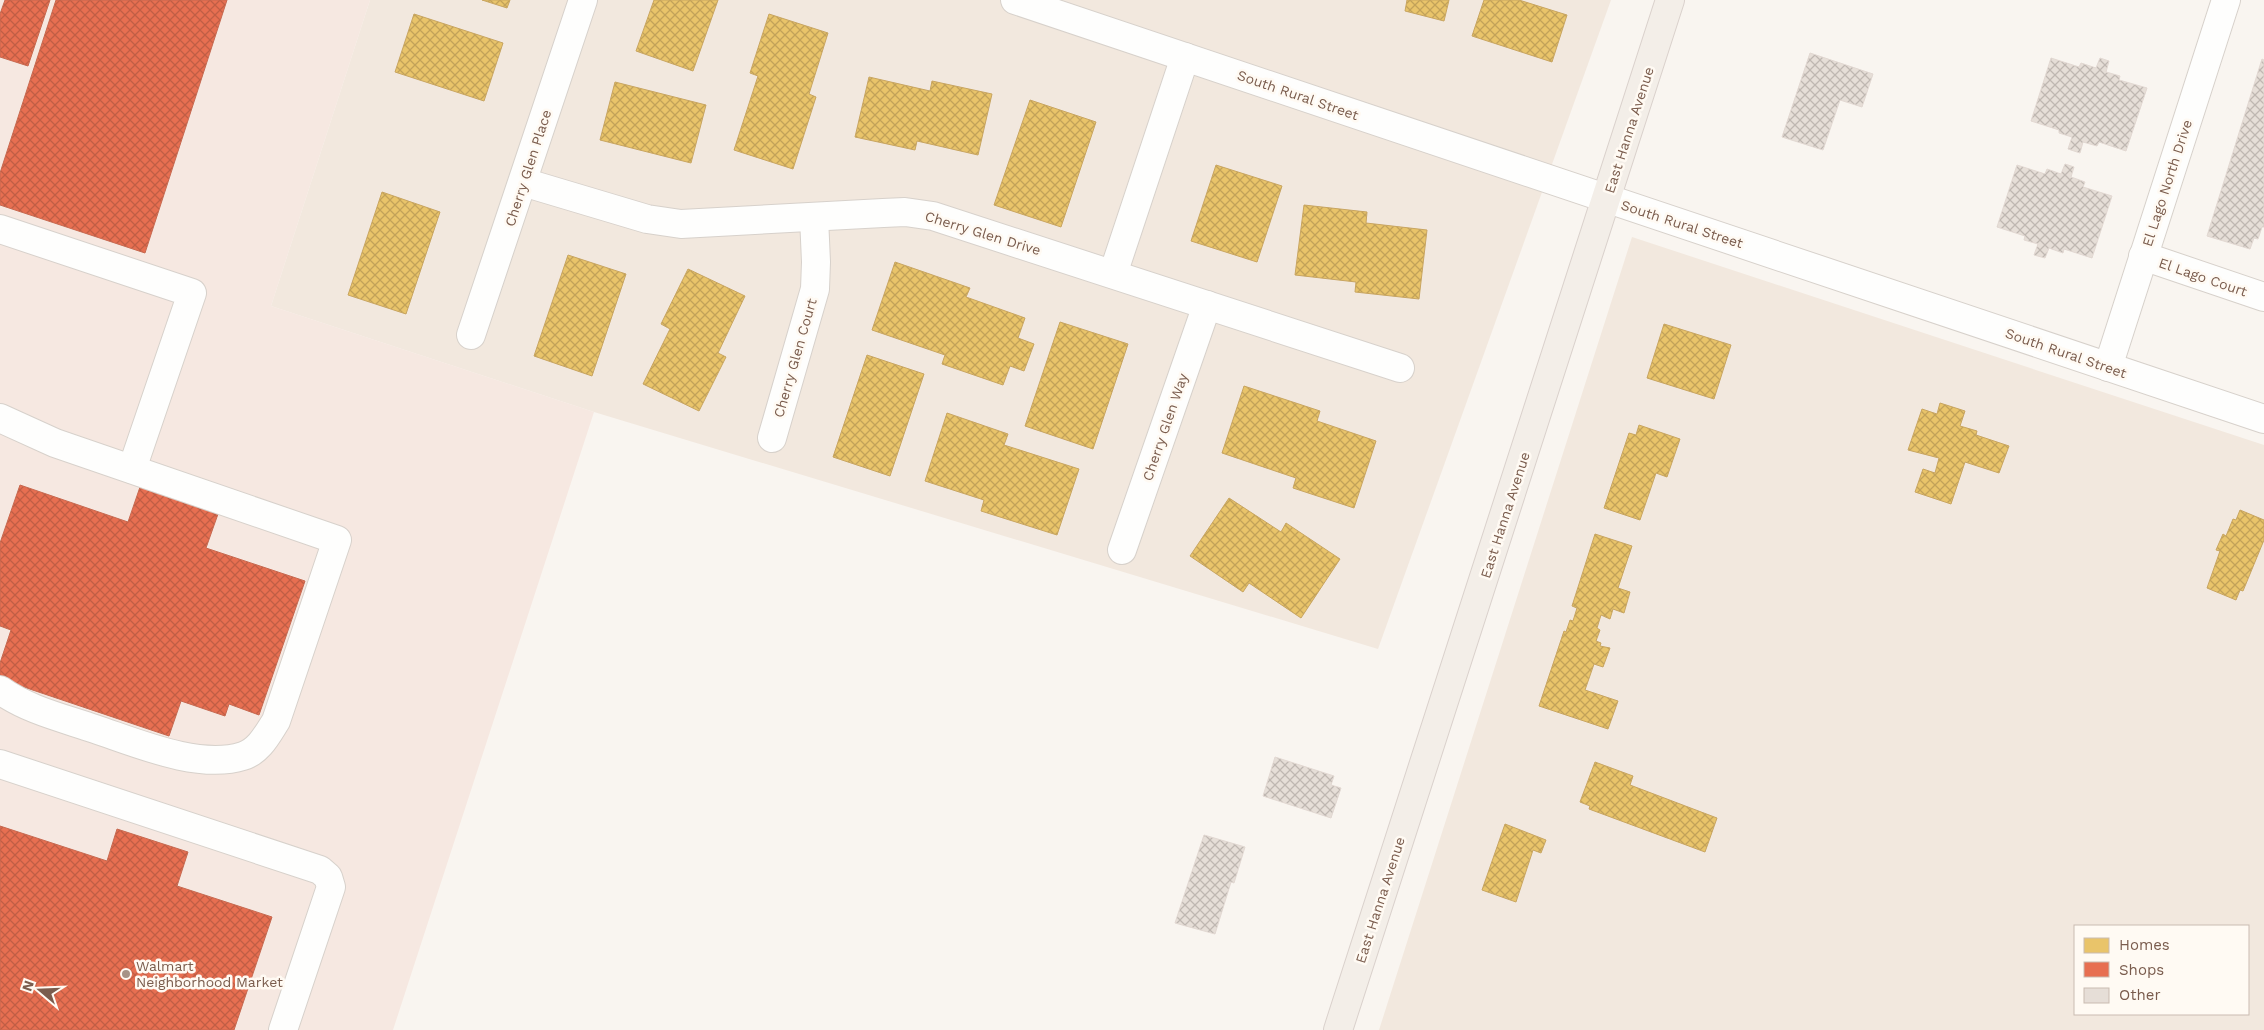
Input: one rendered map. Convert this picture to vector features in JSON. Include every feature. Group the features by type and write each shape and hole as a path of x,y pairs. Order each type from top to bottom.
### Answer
{"main road":[{"name":"East Hanna Avenue","path":"1338,1030 1670,0"}],"street":[{"name":"Cherry Glen Place","path":"471,336 583,0"},
{"name":"South Rural Street","path":"1015,0 2264,419"},
{"name":"El Lago North Drive","path":"2108,367 2226,0"},
{"path":"1113,274 1185,57"},
{"name":"Cherry Glen Drive","path":"523,182 662,222 697,224 905,212 933,216 1400,368"},
{"name":"Cherry Glen Court","path":"772,438 815,289 814,217"},
{"path":"0,229 192,293 132,469"},
{"name":"El Lago Court","path":"2143,256 2264,297"},
{"name":"Cherry Glen Way","path":"1122,550 1207,305"},
{"path":"0,418 55,444 337,540 276,722 261,745 244,756 220,761 191,757 148,747 38,710 0,690"},
{"path":"0,764 320,870 328,877 331,886 283,1030"}],"shaded area":[{"path":"0,0 370,0 271,306 594,412 393,1030 0,1030"},
{"path":"370,0 1611,0 1378,649 594,412 271,306"},
{"path":"1632,237 2264,445 2264,1030 1379,1030"}],"building: Homes":[{"path":"482,0 510,0 507,8"},
{"path":"654,0 718,0 693,71 636,51"},
{"path":"1407,0 1449,0 1444,21 1405,11"},
{"path":"1484,0 1519,0 1567,15 1552,62 1472,36"},
{"path":"414,14 503,43 484,101 395,72"},
{"path":"769,14 828,33 809,94 816,97 793,169 734,150 758,76 750,73"},
{"path":"869,77 930,91 932,81 992,94 978,155 917,141 915,150 855,137"},
{"path":"615,82 706,105 691,163 600,140"},
{"path":"1030,100 1096,122 1061,227 994,205"},
{"path":"1216,165 1282,186 1257,262 1191,241"},
{"path":"382,192 440,212 406,314 348,295"},
{"path":"1304,205 1367,212 1366,223 1427,230 1419,299 1355,292 1356,282 1295,275"},
{"path":"568,255 626,274 592,376 534,356"},
{"path":"895,262 970,288 966,297 1025,318 1018,338 1034,344 1024,371 1010,366 1003,385 942,364 945,355 872,330"},
{"path":"688,269 745,296 718,353 726,357 699,411 643,384 670,329 661,324"},
{"path":"1060,322 1128,344 1093,449 1025,426"},
{"path":"1664,324 1731,345 1714,399 1647,378"},
{"path":"867,355 924,374 890,476 833,457"},
{"path":"1244,386 1320,411 1317,421 1376,441 1354,508 1293,488 1296,478 1222,453"},
{"path":"1940,403 1965,411 1960,426 1977,431 1976,435 2009,446 1999,473 1965,462 1951,504 1915,492 1923,469 1935,473 1939,458 1908,450 1922,409 1937,414"},
{"path":"947,413 1008,434 1004,445 1079,469 1057,535 981,511 984,500 925,481"},
{"path":"1639,425 1680,439 1667,477 1656,473 1640,520 1604,508 1629,433 1636,435"},
{"path":"1229,498 1281,532 1286,523 1340,559 1301,618 1249,583 1243,592 1190,556"},
{"path":"2240,510 2264,520 2264,540 2243,591 2240,590 2236,600 2207,588 2220,551 2216,550 2223,534 2226,536 2233,519 2236,520"},
{"path":"1595,534 1632,546 1618,588 1630,592 1624,613 1613,609 1610,619 1601,615 1597,628 1600,630 1596,641 1601,643 1600,646 1610,648 1603,667 1594,664 1585,690 1618,701 1608,729 1539,706 1564,631 1566,632 1570,620 1573,621 1577,608 1572,606"},
{"path":"1595,762 1633,776 1630,785 1717,818 1705,852 1589,809 1590,806 1580,802"},
{"path":"1505,824 1546,840 1541,853 1533,850 1516,902 1482,890"}],"building: Shops":[{"path":"5,0 50,0 28,66 0,57 0,14"},
{"path":"56,0 227,0 145,253 0,205 0,173"},
{"path":"20,485 128,522 140,487 218,514 206,548 305,581 259,715 229,704 225,716 181,701 169,736 0,679 0,663 11,630 0,626 0,543"},
{"name":"Walmart Neighborhood Market","path":"0,826 107,861 117,829 188,852 177,886 272,917 234,1030 0,1030"}],"building: Other":[{"path":"1810,53 1873,74 1862,107 1840,100 1823,150 1782,137"},
{"path":"2051,58 2079,67 2081,63 2096,68 2100,58 2109,61 2106,72 2120,76 2119,80 2147,88 2126,151 2099,142 2097,146 2083,142 2080,153 2068,149 2072,137 2059,133 2059,130 2031,121"},
{"path":"2262,59 2264,60 2264,227 2262,227 2258,239 2254,238 2250,249 2207,236"},
{"path":"2065,164 2074,167 2071,177 2085,182 2083,187 2112,196 2092,258 2064,249 2063,253 2049,248 2045,258 2034,255 2038,244 2024,240 2025,236 1997,227 2017,165 2045,174 2047,169 2061,174"},
{"path":"1275,757 1334,776 1331,785 1341,788 1331,818 1263,796"},
{"path":"1204,835 1245,847 1234,883 1231,882 1215,934 1175,923"}],"place":[{"name":"Walmart Neighborhood Market","path":"126,974"}]}
